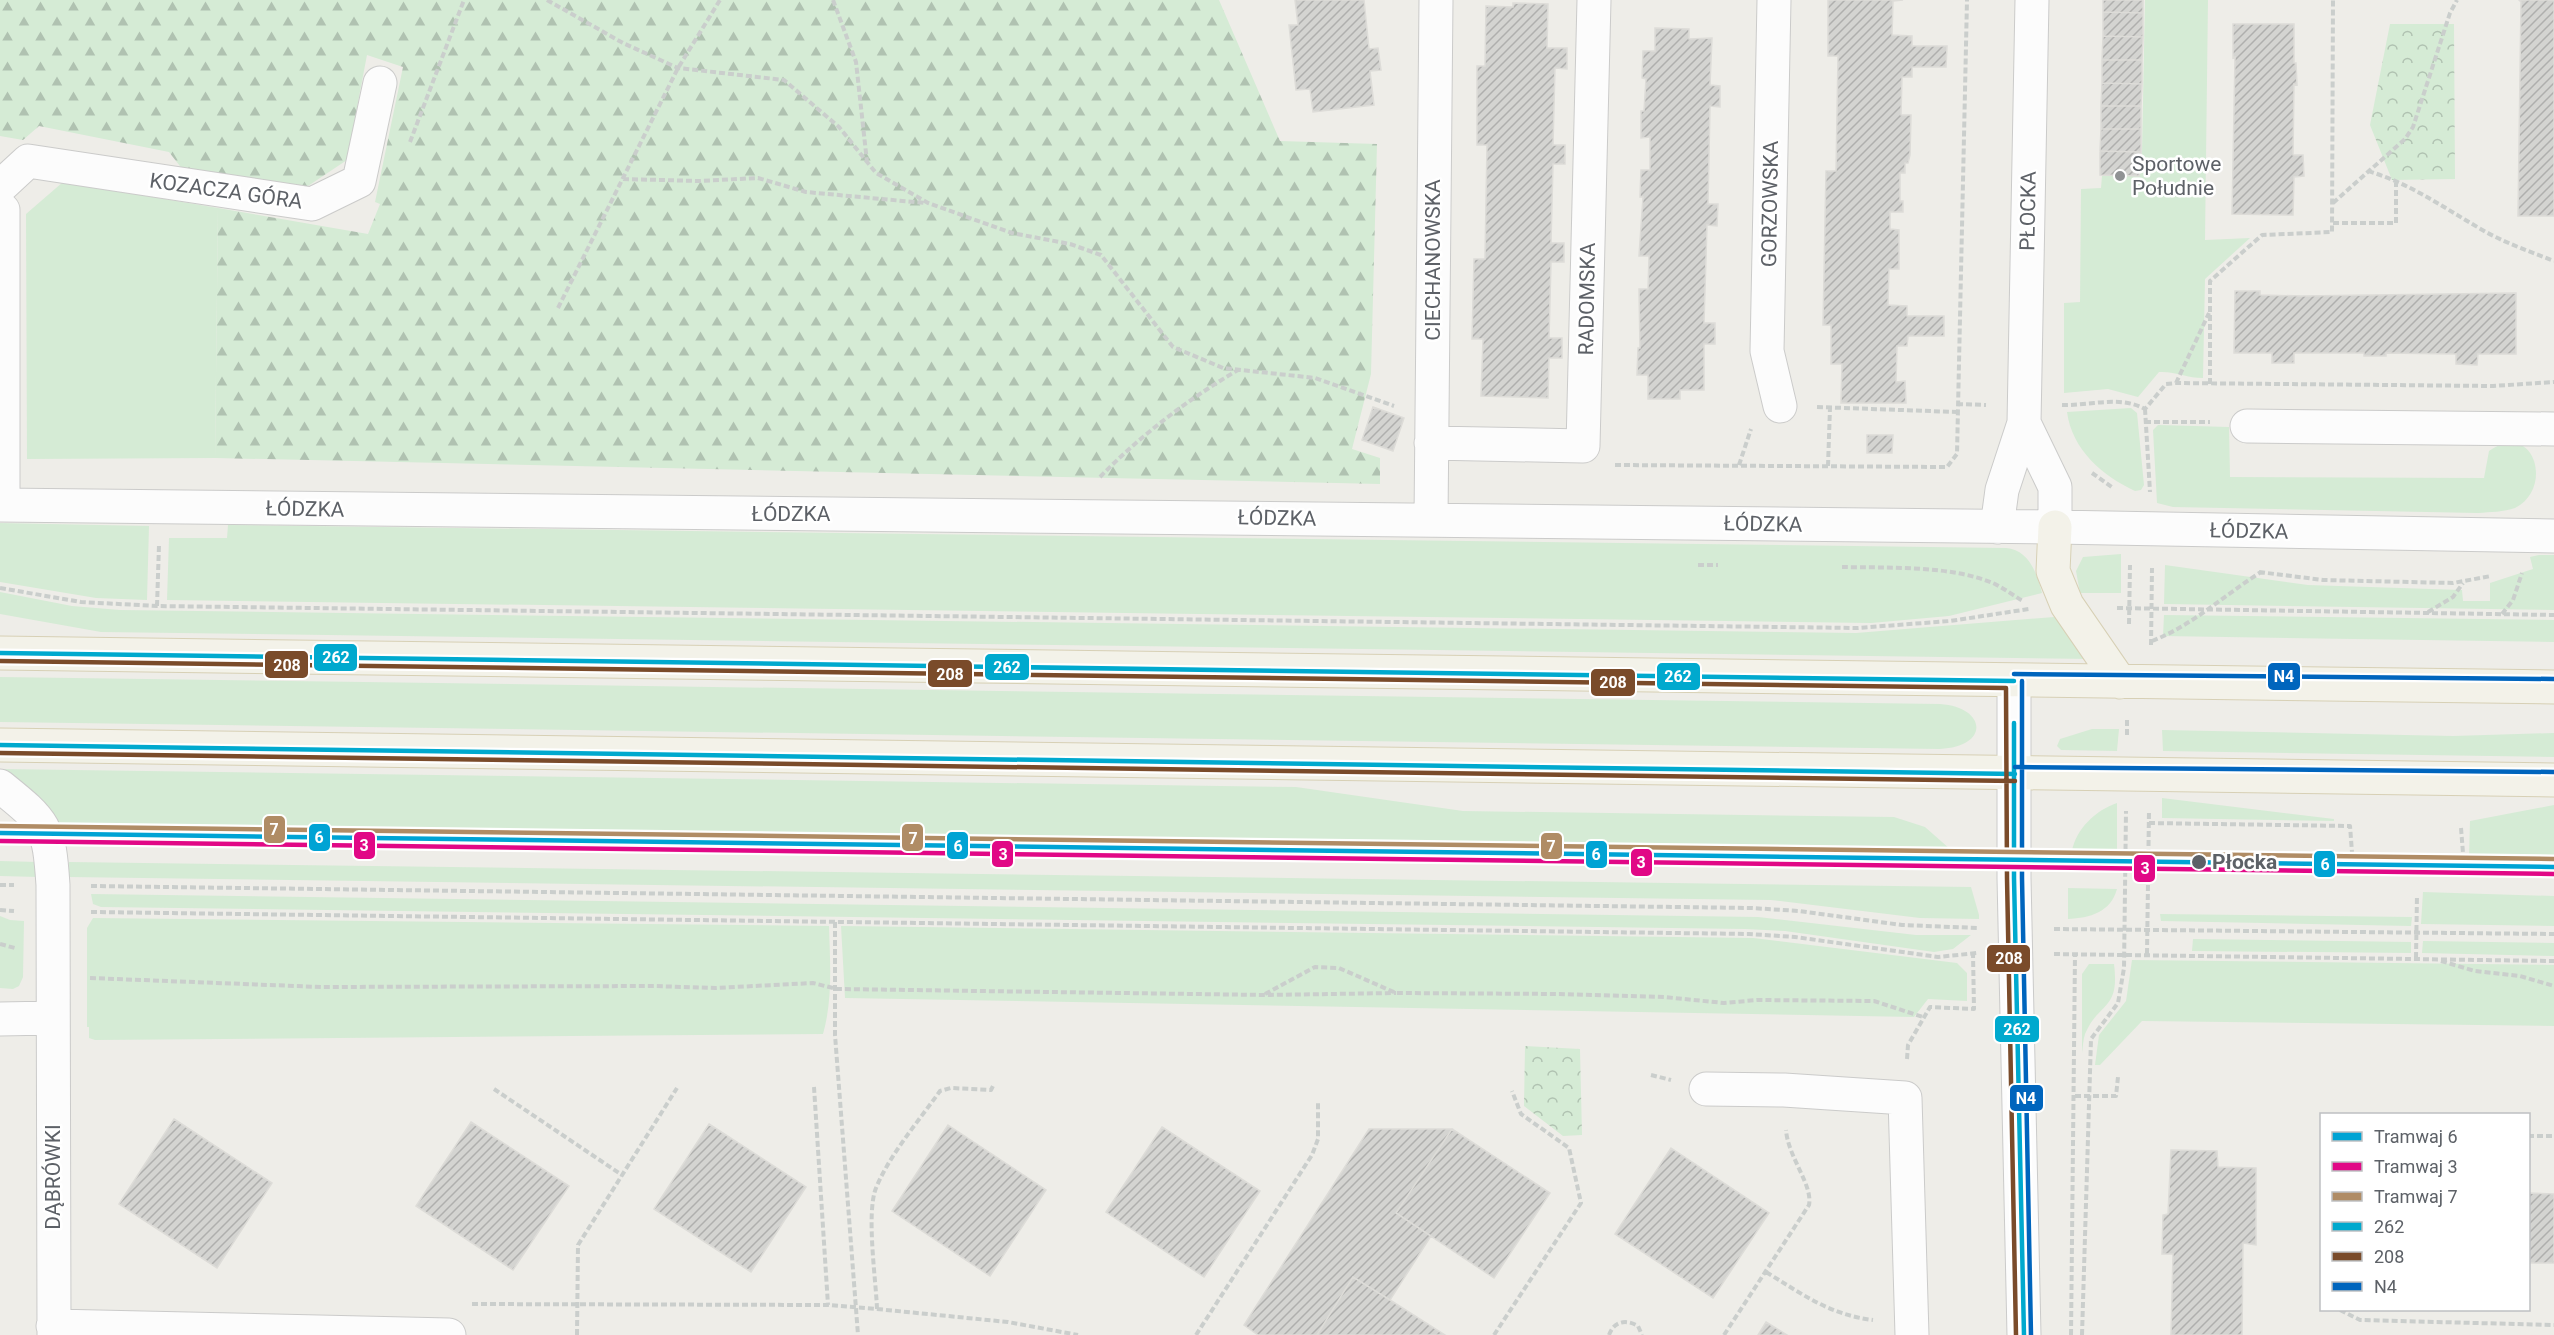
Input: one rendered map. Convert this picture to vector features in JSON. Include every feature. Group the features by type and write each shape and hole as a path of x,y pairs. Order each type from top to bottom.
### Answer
{"main road":[{"path":"2055,527 2053,571 2067,605 2124,682"},
{"path":"0,653 2554,687"},
{"path":"0,745 2554,780"}],"street":[{"name":"CIECHANOWSKA","path":"1431,520 1436,0"},
{"name":"RADOMSKA","path":"1431,429 1583,446 1594,0"},
{"name":"GORZOWSKA","path":"1774,0 1767,351 1780,406"},
{"name":"PŁOCKA","path":"1997,527 2002,490 2024,423 2032,0"},
{"name":"KOZACZA GÓRA","path":"0,187 28,161 312,204 359,181 380,83"},
{"path":"0,207 3,210 2,505"},
{"name":"PŁOCKA","path":"2024,423 2055,487 2055,527"},
{"path":"2247,426 2554,429"},
{"name":"ŁÓDZKA","path":"2,505 2055,527 2554,536"},
{"path":"2014,681 2016,941 2024,1335"},
{"name":"DĄBRÓWKI","path":"0,786 41,821 51,852 53,898 53,1330"},
{"path":"0,1019 52,1018"},
{"path":"1706,1089 1784,1090 1905,1098 1912,1330"},
{"path":"53,1330 449,1335"}],"path":[{"path":"547,0 623,43 678,68 783,80 839,127 876,173 928,203 1012,232 1070,244 1101,255 1173,347 1223,368 1315,378 1376,401 1431,429"},
{"path":"558,308 678,68 720,0"},
{"path":"834,0 856,62 867,162"},
{"path":"1625,465 1947,467 1958,454 1957,412 1967,0"},
{"path":"2210,384 2210,281 2262,235 2332,232 2333,0"},
{"path":"2332,204 2405,139 2413,127 2450,13 2457,0"},
{"path":"2368,171 2396,179 2446,205 2486,231 2554,261"},
{"path":"622,179 699,181 758,178 806,192 928,203"},
{"path":"2332,223 2396,223 2396,179"},
{"path":"2176,383 2210,311"},
{"path":"1061,516 1126,450 1195,395 1238,370"},
{"path":"2150,500 2145,409 2166,384 2493,386 2554,382"},
{"path":"2060,414 2059,405 2108,401 2137,404 2145,409"},
{"path":"1828,466 1830,408 1957,412"},
{"path":"2145,422 2228,422 2247,426"},
{"path":"2088,470 2117,491"},
{"path":"2082,1335 2091,1039 2118,1003 2124,954 2127,775 2124,682 2129,609 2130,530"},
{"path":"157,606 158,552"},
{"path":"2250,571 2323,580 2463,582 2492,575"},
{"path":"2151,641 2180,630 2222,597 2261,572"},
{"path":"2426,613 2453,597 2463,582"},
{"path":"0,588 81,602 157,606 1857,628 1950,621 2067,605 2129,609 2554,615"},
{"path":"2149,823 2350,826 2352,852"},
{"path":"2462,828 2463,853"},
{"path":"0,885 53,898 835,922 1749,934 1938,957 1973,953 2016,941 2125,929 2554,934"},
{"path":"2416,958 2417,895"},
{"path":"0,910 53,898 1760,908 2016,941 2075,954 2554,961"},
{"path":"835,922 837,989 835,1035 858,1335"},
{"path":"1908,1046 1927,1010 1934,1006 1974,1010 1973,953"},
{"path":"2071,1335 2070,1246 2075,1096 2075,954"},
{"path":"2435,959 2475,971 2520,976 2554,986"},
{"path":"1265,994 1316,967 1339,968 1396,993"},
{"path":"89,978 321,987 654,986 715,988 813,983 837,989 1265,994 1560,994 1665,997 1724,1003 1767,1000 1874,1001 1923,1017"},
{"path":"1651,1076 1665,1079"},
{"path":"2075,1096 2116,1096 2118,1077"},
{"path":"877,1309 872,1214 875,1190 891,1161 940,1091 951,1088 991,1090 994,1084"},
{"path":"814,1087 828,1305"},
{"path":"577,1335 578,1245 676,1088"},
{"path":"494,1089 622,1175"},
{"path":"1724,1335 1809,1205 1811,1196 1787,1147 1784,1090"},
{"path":"1494,1335 1581,1203 1569,1148 1521,1114 1512,1091"},
{"path":"1196,1335 1312,1155 1318,1139 1318,1101"},
{"path":"2530,1136 2554,1136"},
{"path":"1766,1272 1822,1306 1847,1317 1912,1330"},
{"path":"469,1304 828,1305 1008,1322 1078,1335"},
{"path":"2342,1311 2360,1320 2554,1325"},
{"path":"1609,1335 1616,1324 1624,1321 1638,1326 1642,1335"}],"green space":[{"path":"0,0 1219,0 1280,141 1377,144 1371,374 1352,449 1380,458 1380,484 215,458 218,208 368,234 380,204 375,202 403,67 367,55 347,160 302,190 183,170 169,152 39,126 23,140 0,136"},
{"path":"2145,0 2208,0 2205,240 2250,238 2205,279 2203,378 2159,372 2138,397 2108,389 2064,393 2064,303 2080,302 2081,189 2101,188 2102,176 2139,176 2142,152"},
{"path":"2390,24 2454,24 2455,179 2392,180 2370,125"},
{"path":"63,182 218,208 215,458 27,459 26,214"},
{"path":"2131,408 2137,413 2144,485 2141,490 2135,491 2112,478 2082,450 2070,426 2067,412"},
{"path":"2158,425 2229,427 2230,477 2484,478 2489,451 2505,443 2518,444 2528,450 2534,460 2536,473 2534,487 2527,499 2515,508 2497,512 2173,507 2157,503 2153,430"},
{"path":"0,523 149,526 147,600 96,598 0,582"},
{"path":"228,525 2006,548 2021,553 2031,564 2042,593 1949,616 1871,623 167,600 169,538 227,538"},
{"path":"2121,554 2121,593 2080,593 2076,571 2083,557"},
{"path":"2554,555 2554,610 2164,604 2165,565 2308,585 2462,590 2463,601 2490,601 2490,583 2533,569 2530,557"},
{"path":"0,592 72,606 120,610 1856,633 2054,617 2094,659 101,632 0,614"},
{"path":"2164,615 2554,620 2554,642 2163,636"},
{"path":"0,677 1940,704 1967,712 1974,719 1976,727 1974,735 1968,742 1956,747 1940,749 0,722"},
{"path":"2092,729 2119,729 2117,751 2061,750 2057,746 2060,739"},
{"path":"2162,730 2453,736 2554,733 2554,757 2163,751"},
{"path":"0,769 1296,787 1463,811 1894,817 1925,827 1950,849 57,824 48,807 41,800 26,788 0,774"},
{"path":"2162,798 2334,819 2334,821 2162,818"},
{"path":"2117,803 2117,851 2072,851 2078,835 2088,821 2102,810"},
{"path":"2554,805 2554,857 2469,856 2470,821"},
{"path":"0,861 38,862 38,877 0,876"},
{"path":"69,862 1971,887 1979,919 1920,918 1771,900 68,877"},
{"path":"2068,888 2117,889 2105,908 2092,915 2068,919"},
{"path":"2423,892 2554,896 2554,926 2421,924"},
{"path":"91,894 1758,917 1916,935 1971,935 1953,949 1934,952 1785,931 1745,929 101,907 93,904"},
{"path":"2160,914 2412,917 2411,926 2161,921"},
{"path":"0,916 10,920 24,921 23,977 19,986 13,989 0,988"},
{"path":"93,918 829,926 828,1007 823,1034 95,1040 89,1038 89,1027 87,1027 87,928"},
{"path":"841,926 1753,938 1957,963 1967,973 1967,1001 1928,999 1914,1017 845,998"},
{"path":"2193,939 2411,942 2411,953 2192,951"},
{"path":"2423,941 2554,943 2554,956 2422,953"},
{"path":"2132,960 2554,965 2554,1026 2142,1021 2100,1065 2095,1065 2099,1035 2126,1001"},
{"path":"2089,964 2114,964 2115,979 2111,998 2085,1034 2082,1053 2082,974"},
{"path":"1525,1046 1580,1049 1582,1135 1563,1136 1524,1106"}],"building":[{"path":"1295,0 1364,0 1369,49 1378,48 1381,70 1370,71 1374,105 1313,112 1310,89 1296,90 1289,25 1298,25"},
{"path":"1828,0 1903,0 1893,1 1892,35 1912,36 1912,46 1947,46 1946,67 1912,67 1912,77 1902,77 1901,115 1911,115 1910,155 1908,163 1905,163 1905,173 1900,173 1900,201 1903,201 1903,212 1890,212 1890,229 1899,230 1899,269 1889,269 1888,305 1907,306 1907,316 1944,316 1944,336 1908,336 1907,346 1897,346 1896,382 1905,381 1906,403 1841,403 1842,364 1831,364 1831,325 1823,325 1826,171 1836,171 1838,56 1828,56"},
{"path":"2103,0 2143,0 2143,13 2103,12"},
{"path":"2519,0 2554,0 2554,216 2518,216 2521,2"},
{"path":"1513,3 1548,4 1547,48 1567,48 1567,69 1555,68 1553,145 1565,145 1565,164 1553,164 1551,243 1564,243 1564,262 1551,262 1549,338 1562,338 1562,358 1549,358 1548,398 1481,396 1483,339 1472,339 1474,259 1485,259 1487,145 1477,145 1477,66 1485,66 1486,6 1513,7"},
{"path":"2103,12 2143,13 2143,37 2103,36"},
{"path":"2233,24 2294,24 2294,63 2296,63 2297,85 2294,84 2293,155 2303,155 2304,176 2294,177 2293,215 2232,214 2235,57 2233,58"},
{"path":"1655,28 1689,29 1689,39 1712,38 1710,85 1720,86 1720,107 1710,106 1708,204 1718,204 1717,226 1707,225 1704,323 1715,323 1715,344 1704,344 1704,390 1680,390 1680,399 1648,399 1648,375 1637,375 1638,348 1640,348 1639,289 1648,289 1649,256 1639,256 1643,197 1640,197 1641,170 1650,170 1650,137 1641,138 1641,111 1644,111 1646,79 1642,78 1643,51 1655,51"},
{"path":"2103,36 2143,37 2142,60 2102,60"},
{"path":"2102,60 2142,60 2142,84 2102,83"},
{"path":"2102,83 2142,84 2141,106 2101,106"},
{"path":"2101,106 2141,106 2141,129 2101,129"},
{"path":"2101,129 2141,129 2141,152 2100,151"},
{"path":"2100,151 2141,152 2139,176 2100,175"},
{"path":"2235,291 2260,291 2260,295 2302,296 2516,293 2516,354 2478,354 2477,365 2456,364 2456,354 2386,353 2386,356 2364,356 2364,353 2294,353 2294,363 2272,363 2272,353 2234,353"},
{"path":"1373,407 1404,418 1393,451 1362,440"},
{"path":"1867,435 1893,435 1892,453 1867,453"},
{"path":"174,1119 272,1183 217,1268 119,1204"},
{"path":"471,1122 569,1186 513,1270 416,1206"},
{"path":"709,1124 806,1187 751,1272 654,1209"},
{"path":"948,1125 1046,1190 990,1276 892,1211"},
{"path":"1162,1127 1260,1191 1204,1277 1106,1212"},
{"path":"1369,1129 1452,1129 1396,1213 1431,1236 1390,1300 1353,1277 1317,1335 1258,1335 1244,1325"},
{"path":"1452,1129 1550,1193 1494,1278 1396,1213"},
{"path":"1671,1148 1769,1213 1713,1298 1615,1234"},
{"path":"2171,1150 2217,1151 2218,1167 2256,1168 2256,1245 2243,1243 2242,1335 2171,1335 2173,1254 2162,1254 2163,1215 2168,1214"},
{"path":"2530,1193 2554,1194 2554,1263 2530,1263"},
{"path":"1353,1277 1390,1300 1445,1335 1317,1335"},
{"path":"1766,1322 1787,1335 1758,1335"}],"tram line":[{"name":"7","path":"0,826 2554,859"},
{"name":"6","path":"0,833 2554,867"},
{"name":"3","path":"0,841 2554,874"}],"transit line":[{"name":"262","path":"0,653 2014,681"},
{"name":"208","path":"0,661 2006,688 2007,878 2016,1335"},
{"name":"N4","path":"2014,674 2554,679"},
{"name":"N4","path":"2022,681 2022,878 2031,1335"},
{"name":"262","path":"2014,723 2014,878 2024,1335"},
{"name":"262","path":"0,745 2015,774"},
{"name":"208","path":"0,753 2015,781"},
{"name":"N4","path":"2015,767 2554,772"}],"place":[{"name":"Sportowe Południe","path":"2120,176"},
{"name":"Płocka","path":"2199,862"}]}
